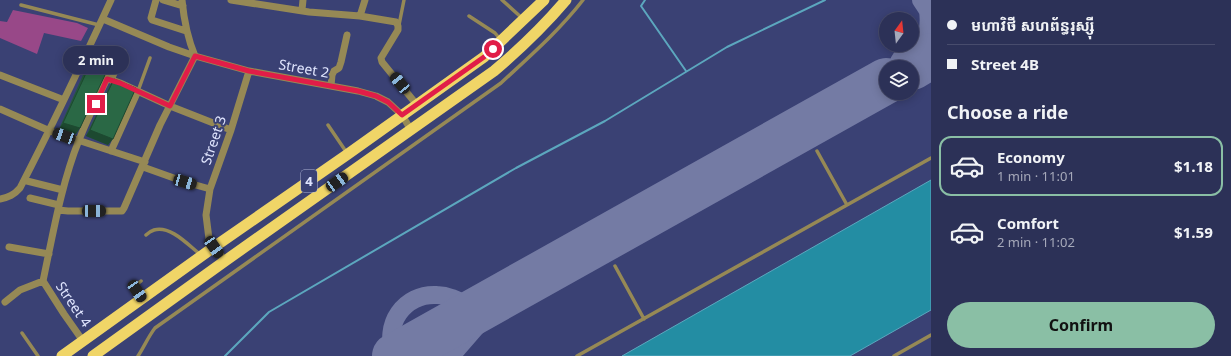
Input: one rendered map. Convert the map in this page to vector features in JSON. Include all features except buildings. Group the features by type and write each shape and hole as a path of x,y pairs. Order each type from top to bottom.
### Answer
{"highway":[{"name":"4","path":"64,355 214,247 484,57 544,0"},
{"name":"4","path":"93,356 494,71 513,55 566,0"}],"street":[{"path":"0,200 10,197 20,188 50,131 111,0"},
{"path":"156,0 151,18 152,20 186,31"},
{"path":"30,198 68,211 122,211 170,106 195,56 188,41 182,3 163,0"},
{"path":"231,0 308,12 360,16 396,22 398,30 381,58 382,62 417,104"},
{"path":"302,10 303,0"},
{"path":"360,16 365,0"},
{"name":"Street 2","path":"101,22 169,48 249,71 376,96 388,102 402,115 411,130"},
{"path":"331,86 332,75 334,71 339,68 342,62 347,35"},
{"path":"5,302 20,290 43,281 63,190 78,141 123,52"},
{"path":"80,68 231,130"},
{"name":"Street 3","path":"225,261 209,240 206,215 210,189 231,130 249,71"},
{"path":"0,76 64,100"},
{"path":"111,151 138,91"},
{"path":"0,109 50,131 111,151 185,182 210,189"},
{"path":"27,181 63,190"},
{"path":"9,247 49,254"},
{"name":"Street 4","path":"43,281 83,341"}],"lane":[{"path":"398,26 404,0"},
{"path":"502,0 524,20"},
{"path":"138,356 155,328 501,83 574,12 583,0"},
{"path":"21,5 101,22"},
{"path":"469,16 495,34 502,41"},
{"path":"138,91 150,58"},
{"path":"328,125 348,154"},
{"path":"817,151 847,205"},
{"path":"577,356 931,158"},
{"path":"146,235 154,230 161,229 173,232 202,256"},
{"path":"615,266 644,318"},
{"path":"140,281 136,288 143,299"},
{"path":"22,333 38,356"},
{"path":"894,356 931,335"}],"shaded area":[{"path":"13,10 77,23 88,28 81,41 44,33 37,54 0,38 0,21 7,22"},
{"path":"931,180 931,310 850,356 622,356"}],"waterway":[{"path":"645,0 641,6 686,71"},
{"path":"225,356 269,312 516,168 605,121 727,47 825,0"}],"taxiway":[{"path":"915,60 925,41 929,19 928,11 921,0"},
{"path":"395,356 391,333 394,323 399,313 406,305 415,299 425,296 441,295 467,304 497,299"},
{"path":"451,356 503,296"}],"runway":[{"path":"919,63 931,56"},
{"path":"395,356 879,85"}],"route":[{"path":"96,104 107,79 120,83 170,106 195,56 249,71 358,91 376,96 388,102 402,115 493,49"}]}
